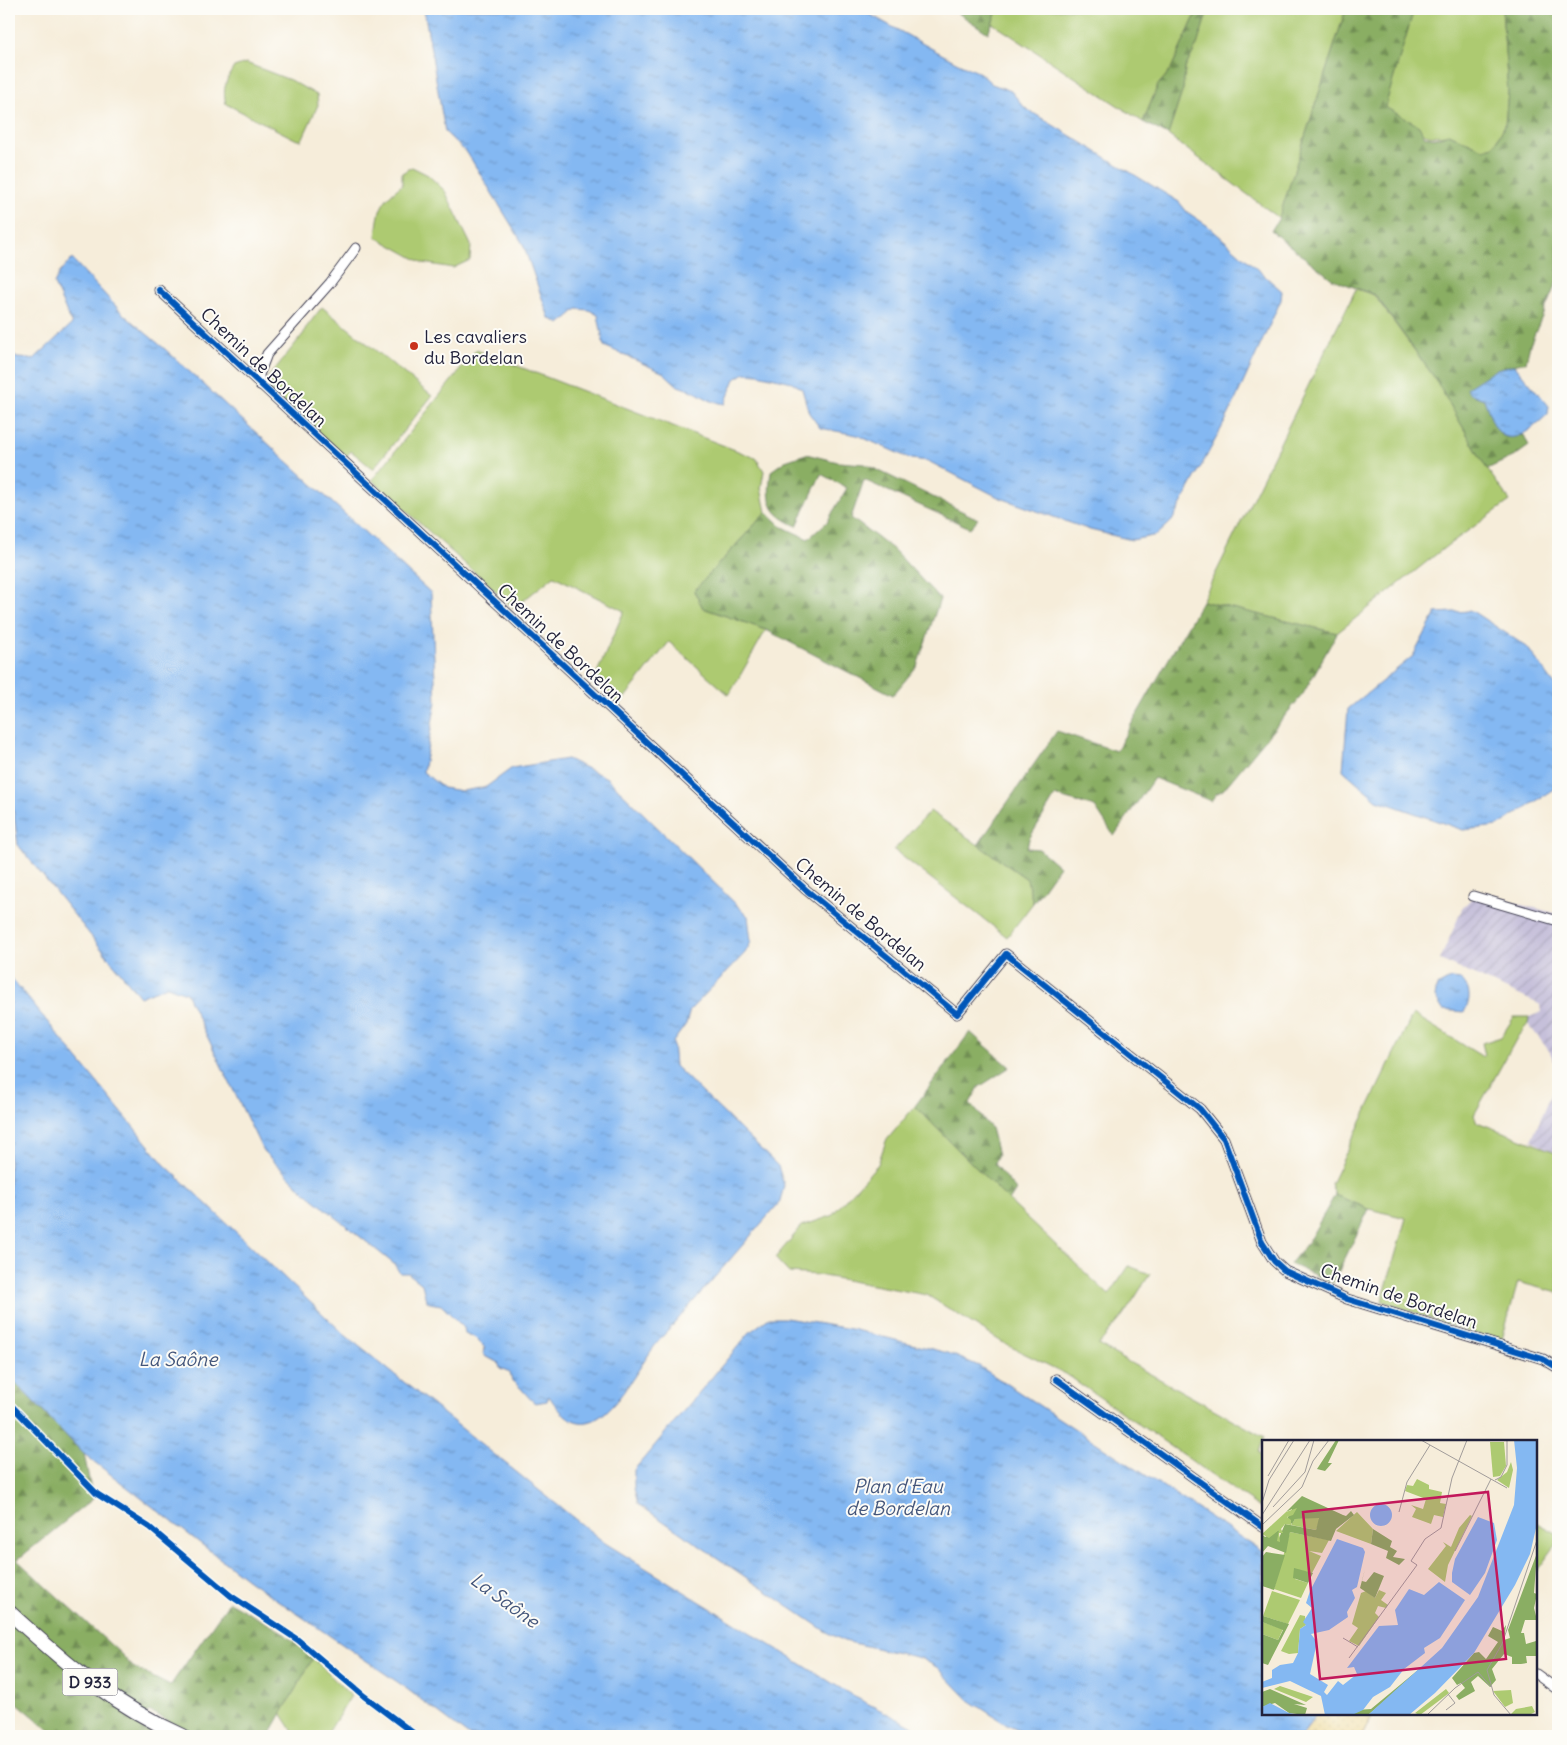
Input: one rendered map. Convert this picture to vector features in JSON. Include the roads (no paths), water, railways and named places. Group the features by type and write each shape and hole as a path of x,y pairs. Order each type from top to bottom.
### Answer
{"main road":[{"name":"D 933","path":"9,1612 70,1668 108,1696 145,1719 183,1736"}],"street":[{"name":"Chemin de Bordelan","path":"260,384 259,375 267,354 330,283 356,248"},
{"name":"Chemin de Bordelan","path":"159,290 805,889 957,1014 1006,954 1200,1109 1224,1139 1262,1242 1274,1261 1285,1271 1347,1299 1543,1359 1558,1368"},
{"path":"1473,896 1558,921"},
{"path":"1056,1379 1262,1526"},
{"path":"1537,1675 1558,1690"}],"water":[{"path":"424,9 860,9 956,62 980,73 992,84 1011,91 1025,108 1179,202 1187,212 1208,226 1282,291 1281,300 1229,414 1172,521 1157,535 1132,540 1090,530 998,497 928,461 911,459 857,435 820,428 809,413 802,389 792,382 745,373 735,379 725,404 711,401 695,392 678,386 664,373 604,346 598,315 589,310 577,309 560,324 549,318 523,244 468,154 445,132"},
{"path":"72,259 123,314 166,350 431,593 436,702 423,772 443,788 462,791 486,787 512,768 567,759 607,778 748,916 751,942 745,953 690,1010 686,1024 673,1042 675,1066 778,1166 784,1185 780,1202 655,1346 629,1385 599,1417 584,1422 567,1417 549,1396 547,1401 535,1403 512,1381 510,1372 500,1368 498,1362 486,1357 483,1353 485,1348 474,1337 465,1333 464,1328 441,1305 430,1303 426,1300 422,1284 408,1273 400,1273 394,1264 307,1194 263,1151 186,993 167,986 140,997 18,845 9,789 9,352 17,358 34,359 72,324 54,284 60,272"},
{"path":"1514,365 1549,406 1548,414 1533,427 1520,435 1507,437 1498,431 1484,399 1469,393 1467,388 1497,369"},
{"path":"1472,611 1527,647 1558,689 1556,788 1498,826 1463,830 1377,800 1343,770 1348,709 1413,656 1436,613"},
{"name":"La Saône","path":"9,975 164,1164 345,1335 605,1543 853,1696 931,1736 469,1736 399,1683 248,1580 84,1454 9,1376"},
{"path":"1450,979 1462,980 1467,988 1469,1000 1464,1012 1443,1010 1435,997 1437,986"},
{"name":"Plan d'Eau de Bordelan","path":"769,1318 786,1318 851,1329 948,1353 979,1366 1262,1551 1262,1715 1315,1715 1302,1736 1030,1736 1007,1725 969,1700 938,1668 921,1658 844,1641 825,1631 638,1504 634,1488 634,1470 750,1332"}],"place":[{"name":"Les cavaliers du Bordelan","path":"414,346"}]}
